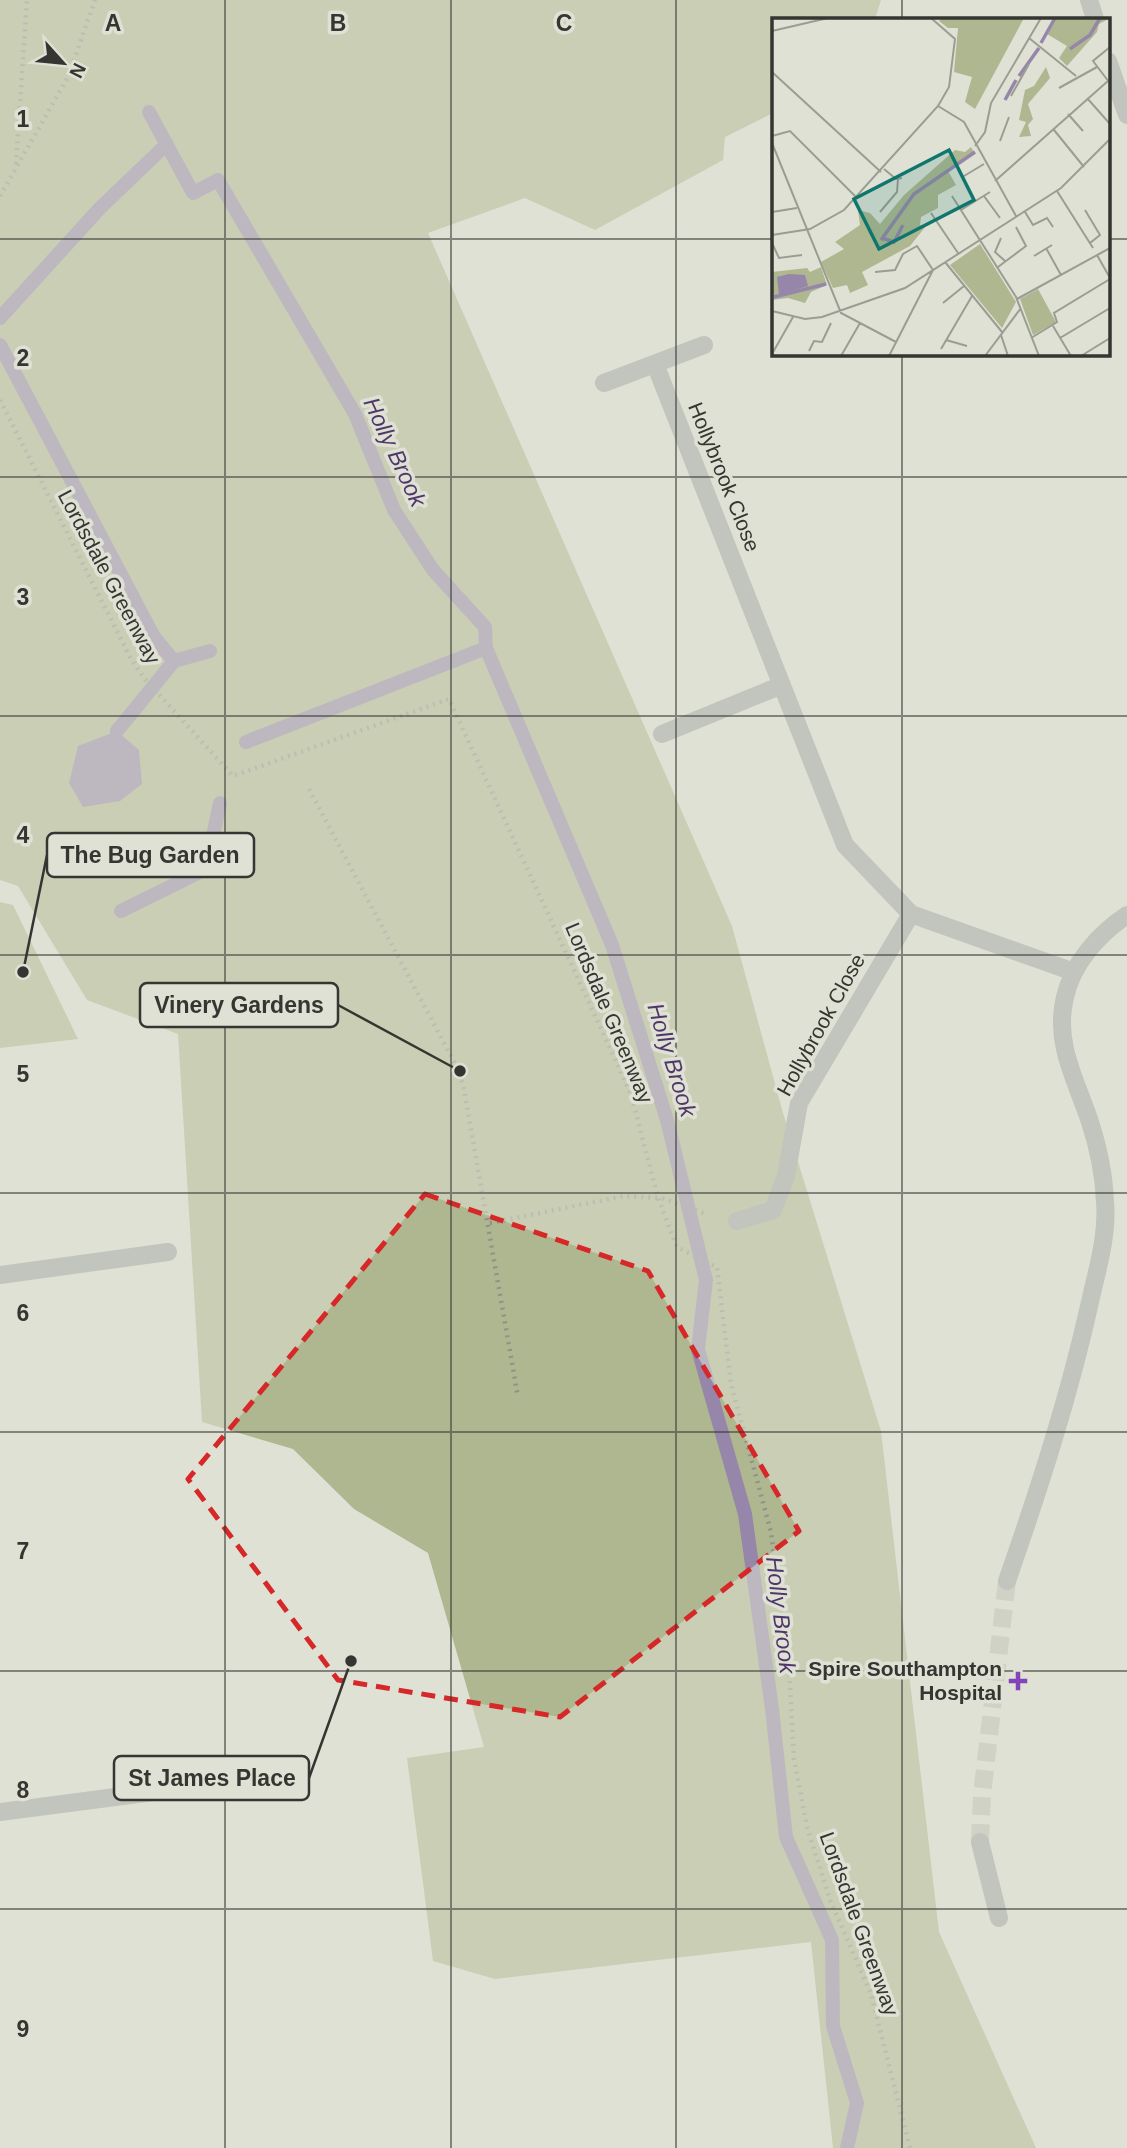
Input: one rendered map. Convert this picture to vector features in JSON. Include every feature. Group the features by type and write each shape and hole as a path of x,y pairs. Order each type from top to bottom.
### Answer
{"street":[{"path":"1088,0 1095,18"},
{"path":"1120,77 1127,115"},
{"path":"604,383 704,345"},
{"name":"Hollybrook Close","path":"655,364 845,845 912,914 1074,972"},
{"path":"662,734 782,685"},
{"name":"Hollybrook Close","path":"737,1221 773,1210 786,1176 799,1102 912,914"},
{"path":"1007,1581 1047,1466 1081,1341 1101,1248 1106,1205 1101,1162 1090,1121 1063,1051 1061,1028 1065,997 1074,972 1102,932 1127,915"},
{"path":"0,1275 168,1252"},
{"path":"0,1812 276,1776"},
{"path":"980,1842 999,1918"}],"path":[{"path":"16,168 27,0"},
{"path":"0,196 68,77 95,0"},
{"name":"Lordsdale Greenway","path":"0,400 131,659 144,678 233,776 449,699 631,1094 659,1198 677,1247 717,1267 731,1384 771,1532 789,1669 794,1759 807,1827 831,1900 871,1994 910,2148"},
{"path":"309,789 452,1058 463,1084 490,1223 518,1397"},
{"path":"490,1223 624,1196 659,1198 708,1215"}],"highlighted area":[{"path":"425,1194 648,1271 799,1531 560,1717 338,1680 188,1479"}],"green space":[{"path":"0,0 881,0 875,18 772,18 772,114 725,137 723,160 595,230 525,198 428,233 732,926 783,1113 881,1431 939,1932 1036,2148 833,2148 811,1942 495,1979 433,1961 407,1758 484,1747 428,1553 354,1509 293,1449 202,1422 178,1034 87,1000 18,886 0,880"},
{"path":"0,902 13,905 78,1039 0,1048"}],"shaded area":[{"path":"117,731 139,750 142,784 120,801 83,807 69,783 78,746"}],"waterway":[{"name":"Holly Brook","path":"149,112 193,193 218,180 355,414 394,510 433,570 485,627 486,648 612,945 667,1120 706,1280 698,1349 745,1514 772,1709 786,1837 832,1940 833,2026 857,2103 847,2148"},
{"path":"0,318 100,208 167,144"},
{"path":"0,345 154,637 174,661 210,651"},
{"path":"246,742 486,648"},
{"path":"117,731 174,661"},
{"path":"121,911 206,869 220,803"}],"tunnel":[{"path":"980,1842 982,1795 1007,1581"}],"place":[{"name":"The Bug Garden","path":"23,972"},
{"name":"Vinery Gardens","path":"460,1071"},
{"name":"St James Place","path":"351,1661"},
{"name":"Spire Southampton Hospital","path":"1018,1681"}]}
